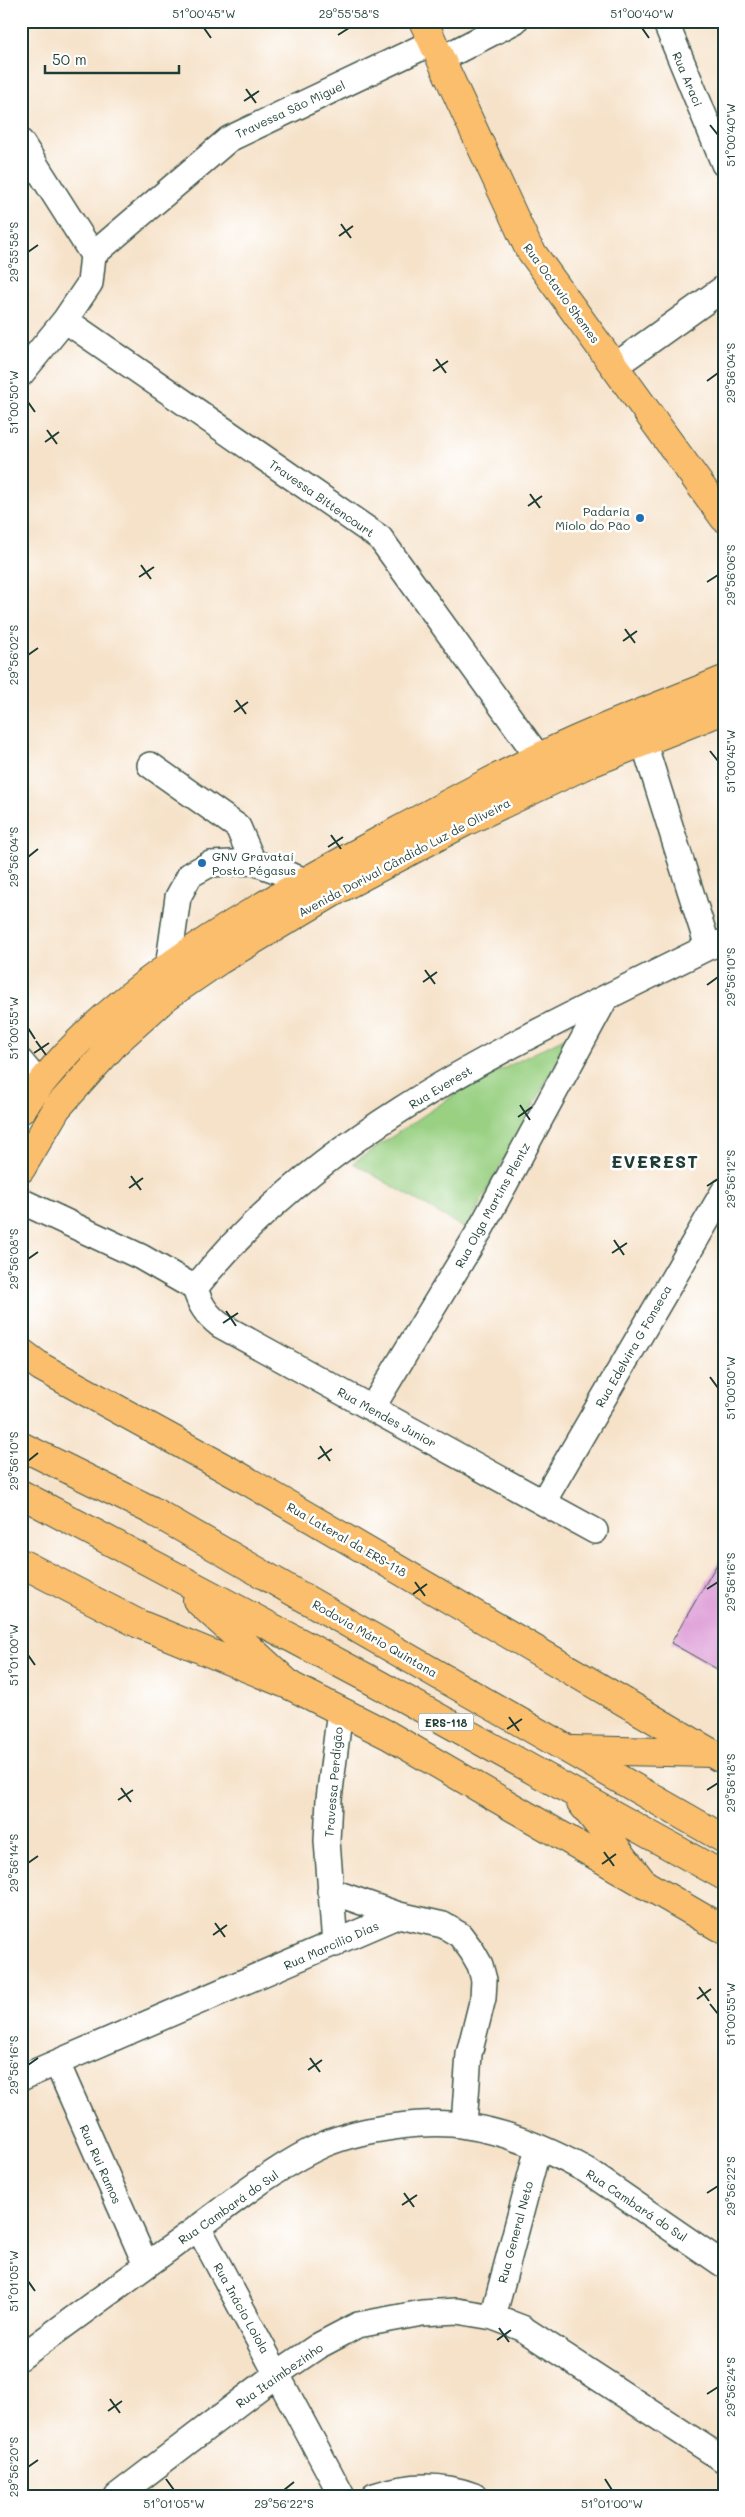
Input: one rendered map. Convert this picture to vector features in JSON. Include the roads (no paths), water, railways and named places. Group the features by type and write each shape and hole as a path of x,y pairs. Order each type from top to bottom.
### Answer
{"main road":[{"name":"Rua Octavio Shemes","path":"432,41 528,247 724,518"},
{"name":"Avenida Dorival Cândido Luz de Oliveira","path":"21,1110 39,1084 100,1022 168,968 235,922 455,800 539,758 576,740 724,680"},
{"name":"Avenida Dorival Cândido Luz de Oliveira","path":"21,1169 57,1108 118,1040 166,997 220,960 340,889 465,822 583,766 724,710"},
{"name":"Rua Lateral da ERS-118","path":"21,1352 41,1367 239,1476 718,1756"},
{"name":"Rodovia Mário Quintana","path":"21,1446 151,1510 571,1750 724,1840"},
{"name":"ERS-118","path":"21,1494 369,1679 724,1876"},
{"path":"21,1563 139,1624 291,1686 388,1735 724,1930"},
{"path":"166,1572 291,1686"},
{"path":"571,1750 718,1756"},
{"path":"573,1792 645,1884"}],"street":[{"name":"Travessa São Miguel","path":"92,255 229,139 432,41 515,21"},
{"name":"Rua Araci","path":"664,21 724,164"},
{"path":"21,142 92,255 90,283 66,320 21,374"},
{"path":"615,366 724,288"},
{"name":"Travessa Bittencourt","path":"66,320 380,538 539,758"},
{"path":"644,743 716,945"},
{"path":"150,765 238,827 253,862"},
{"path":"168,968 178,897 190,875 210,864 253,862 306,881"},
{"name":"Rua Everest","path":"195,1288 252,1222 306,1176 386,1119 476,1066 605,999 716,945"},
{"name":"Rua Olga Martins Plentz","path":"372,1408 480,1230 605,999"},
{"path":"21,1062 39,1084"},
{"name":"Rua Edelvira G Fonseca","path":"543,1502 724,1191"},
{"path":"21,1201 141,1257 195,1288"},
{"name":"Rua Mendes Junior","path":"195,1288 200,1305 220,1325 595,1531"},
{"name":"Travessa Perdigão","path":"335,1944 327,1841 329,1799 340,1710"},
{"path":"330,1890 399,1915 442,1925 460,1935 480,1965 484,1980 482,1998 469,2054 464,2125"},
{"name":"Rua Marcilio Dias","path":"21,2078 399,1915"},
{"name":"Rua Rui Ramos","path":"57,2063 146,2265"},
{"name":"Rua Cambará do Sul","path":"21,2356 261,2181 324,2144 358,2134 395,2127 464,2125 504,2134 538,2148 586,2170 724,2265"},
{"name":"Rua General Neto","path":"493,2317 538,2148"},
{"name":"Rua Inácio Loiola","path":"198,2227 278,2373 342,2496"},
{"name":"Rua Itaimbezinho","path":"117,2496 278,2373 318,2346 358,2325 422,2313 457,2310 493,2317 522,2328 724,2460"},
{"path":"374,2496 406,2487 441,2487 474,2496"}],"place":[{"name":"Padaria Miolo do Pão","path":"640,518"},
{"name":"GNV Gravataí Posto Pégasus","path":"202,863"}],"district":[{"name":"EVEREST","path":"655,1161"}]}
